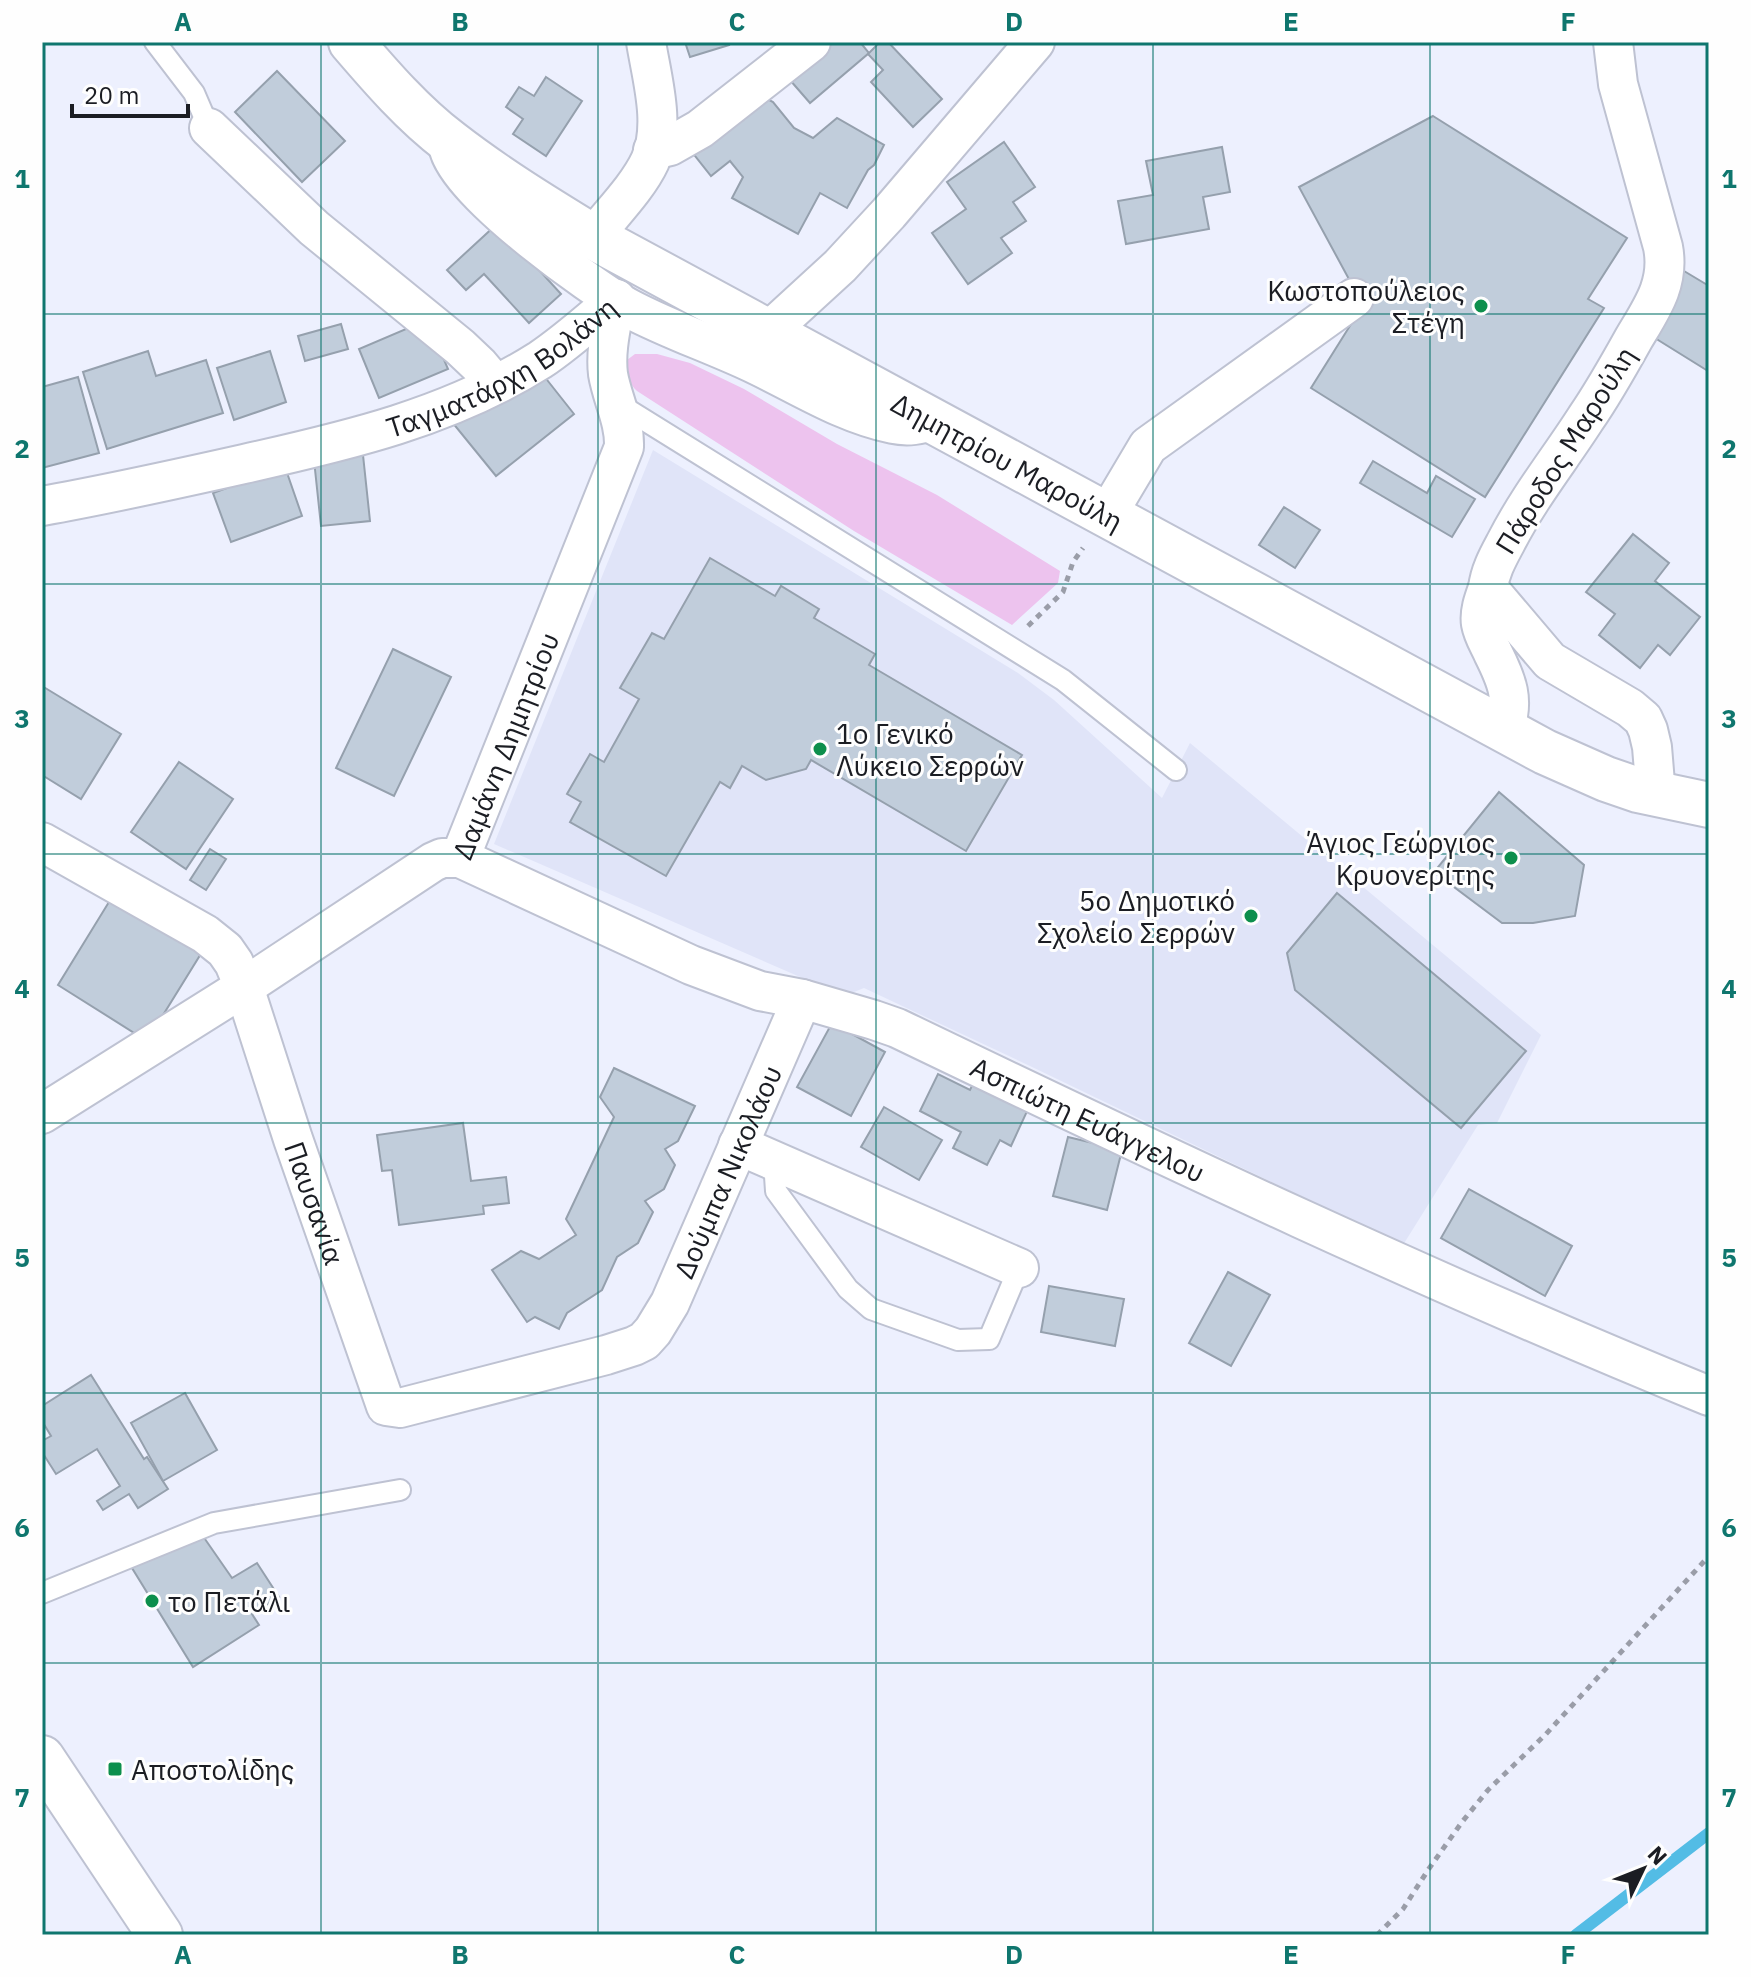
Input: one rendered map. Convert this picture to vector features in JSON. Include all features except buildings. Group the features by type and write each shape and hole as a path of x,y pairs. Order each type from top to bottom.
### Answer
{"main road":[{"name":"Δημητρίου Μαρούλη","path":"351,42 410,106 448,141 593,237 1545,752 1596,775 1656,795 1709,805"},
{"path":"42,1758 55,1798 160,1935"}],"street":[{"path":"593,237 643,172 653,150 656,115 646,42"},
{"path":"653,150 670,146 700,129 811,42"},
{"path":"769,331 840,266 889,213 1035,42"},
{"name":"Πάροδος Μαρούλη","path":"1613,42 1618,84 1663,247 1666,270 1654,303 1611,378 1523,510 1491,571 1488,588 1550,661 1630,708 1643,719 1652,747 1656,795"},
{"path":"209,128 314,228 460,347 495,384"},
{"path":"448,141 448,151 455,163 482,196 532,240 596,288 616,299"},
{"path":"1107,515 1148,446 1354,298"},
{"name":"Ταγματάρχη Βολάνη","path":"42,506 111,494 345,441 397,426 495,384 554,350 616,299 663,325 717,347 858,414 914,426 935,420"},
{"name":"Δαμάνη Δημητρίου","path":"42,1114 244,987 433,862 442,858 460,858 622,454 624,433 614,401 607,360 616,299"},
{"path":"1488,588 1481,622 1506,680 1511,708 1504,730"},
{"name":"Παυσανία","path":"42,842 216,941 234,963 386,1406 400,1408 606,1355 644,1341"},
{"name":"Ασπιώτη Ευάγγελου","path":"460,858 691,965 760,991 802,999 897,1028 1146,1148 1411,1270 1709,1396"},
{"name":"Δούμπα Νικολάου","path":"644,1341 662,1319 802,999"},
{"path":"738,1145 1019,1268"}],"lane":[{"path":"155,42 194,93 209,128"},
{"path":"614,401 1063,680 1176,770"},
{"path":"774,1161 776,1191 848,1289 871,1309 958,1340 989,1339 1019,1268"},
{"path":"42,1593 214,1523 400,1490"}],"path":[{"path":"1008,646 1063,592 1073,562 1107,515"},
{"path":"1377,1935 1403,1909 1462,1822 1488,1790 1546,1734 1709,1556"}],"shaded area":[{"path":"635,354 657,354 690,363 744,389 837,444 937,495 1060,571 1058,583 1012,625 854,531 637,391 630,381 627,360"},
{"name":"1ο Γενικό Λύκειο Σερρών","path":"653,450 1018,673 1054,700 1162,798 1190,743 1541,1035 1497,1123 1478,1125 1403,1245 864,988 844,996 494,844"}],"waterway":[{"path":"1576,1935 1709,1833"}],"place":[{"name":"Κωστοπούλειος Στέγη","path":"1481,306"},
{"name":"1ο Γενικό Λύκειο Σερρών","path":"820,749"},
{"name":"Άγιος Γεώργιος Κρυονερίτης","path":"1511,858"},
{"name":"5ο Δημοτικό Σχολείο Σερρών","path":"1251,916"},
{"name":"το Πετάλι","path":"152,1601"},
{"name":"Αποστολίδης","path":"115,1769"}]}
